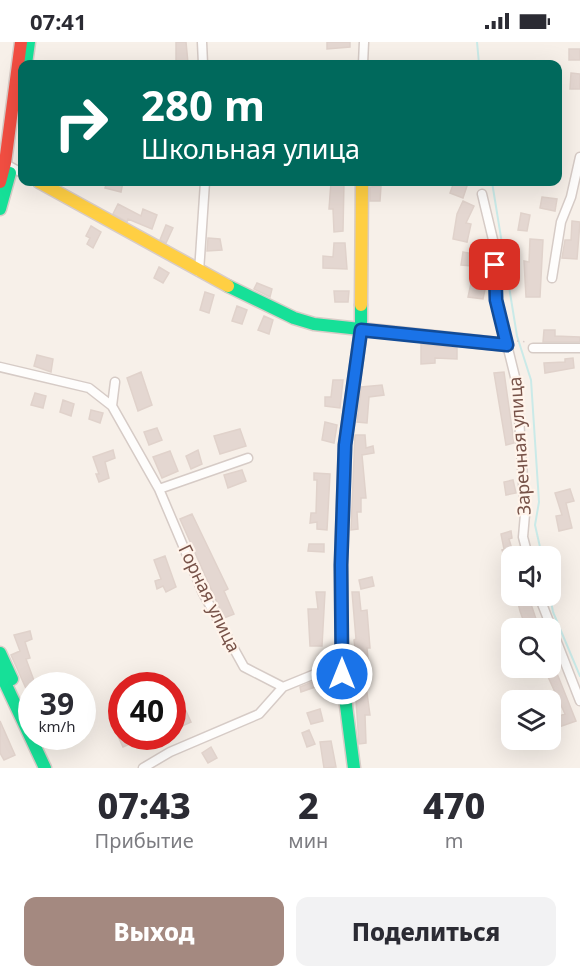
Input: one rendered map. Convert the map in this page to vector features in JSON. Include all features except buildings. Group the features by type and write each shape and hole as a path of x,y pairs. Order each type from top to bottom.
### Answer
{"street":[{"path":"19,60 21,42"},
{"path":"27,60 29,42"},
{"path":"202,42 202,60"},
{"path":"363,60 364,42"},
{"path":"0,182 10,166 18,76"},
{"path":"0,209 18,117"},
{"path":"552,279 561,222 571,197 580,157"},
{"path":"46,186 199,272 294,318 314,324 361,330 507,344"},
{"path":"199,272 205,186"},
{"path":"354,768 342,663 341,565 345,445 361,330 362,186"},
{"name":"Заречная улица","path":"482,194 495,248 496,300 517,385 525,514 523,537 525,546"},
{"path":"534,348 580,348"},
{"path":"0,367 89,388 112,406"},
{"path":"112,406 115,382"},
{"name":"Горная улица","path":"112,406 159,489 203,593 244,667 283,687"},
{"path":"159,489 248,458"},
{"path":"543,606 580,701"},
{"path":"0,653 18,691"},
{"path":"143,768 170,752 259,714 283,687 342,663"},
{"path":"0,672 45,768"},
{"path":"45,750 53,768"}],"path":[{"path":"507,344 534,348"}],"waterway":[{"path":"477,42 479,60"},
{"path":"493,186 517,336 531,380 539,502 535,525 540,546"},
{"path":"552,606 580,676"}],"traffic: fast":[{"path":"27,60 29,42"},
{"path":"0,209 10,173"},
{"path":"228,286 294,318 314,324 507,345"},
{"path":"354,768 342,674 341,565 345,445 361,330 361,305"},
{"path":"0,653 12,679"},
{"path":"0,672 45,768"}],"traffic: slow":[{"path":"46,186 228,286"},
{"path":"361,305 362,186"}],"traffic: jam":[{"path":"19,60 21,42"},
{"path":"0,182 5,163 18,65"}],"route":[{"path":"342,674 341,565 345,445 361,330 507,345 496,300 495,265"}]}
